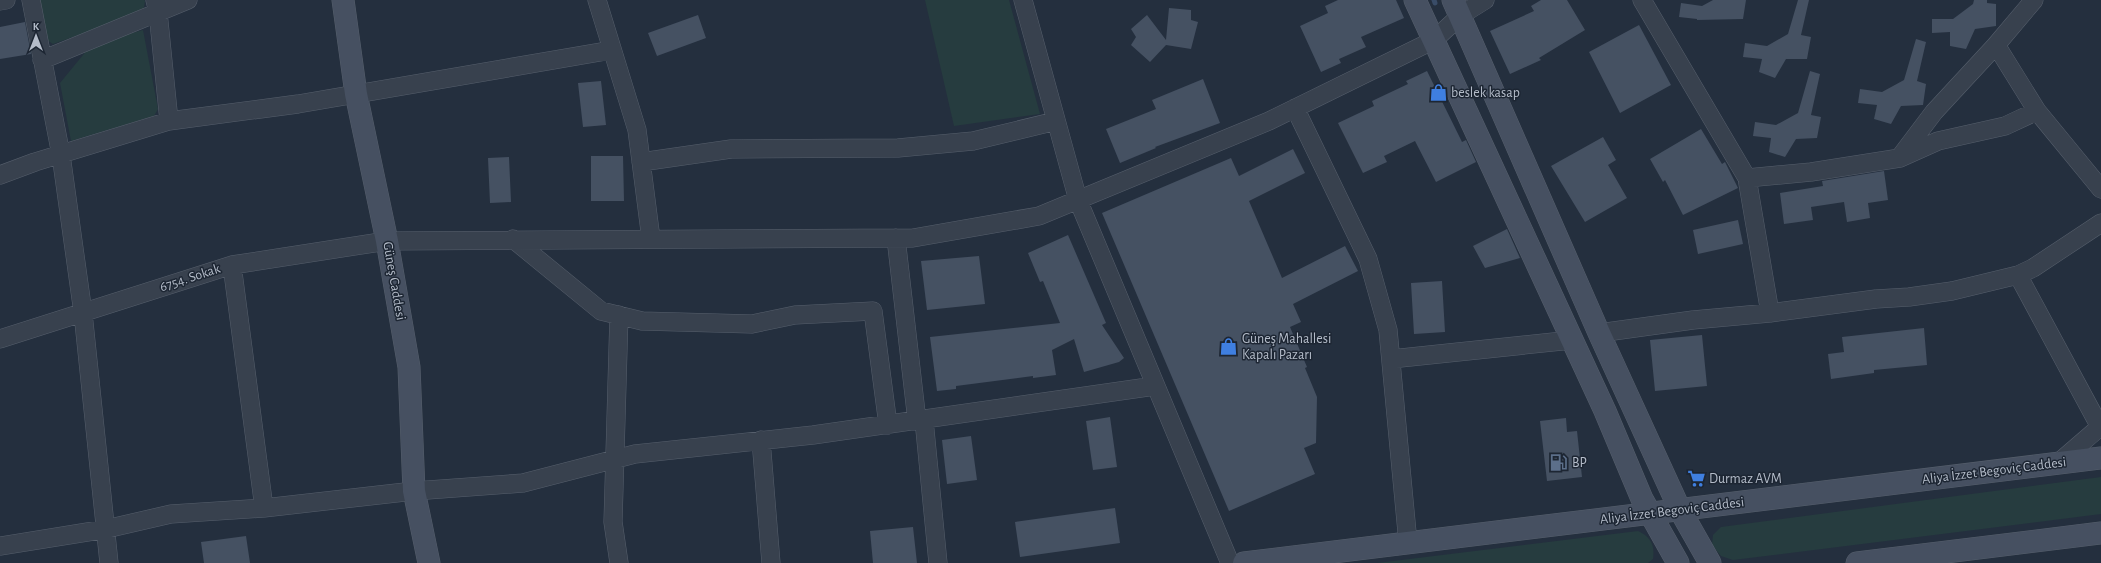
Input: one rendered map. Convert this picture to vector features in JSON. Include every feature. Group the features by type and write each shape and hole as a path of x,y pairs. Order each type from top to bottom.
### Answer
{"street":[{"path":"0,1 6,0"},
{"path":"31,0 61,155 83,313 109,563"},
{"path":"42,60 156,6 188,0"},
{"name":"Güneş Caddesi","path":"343,0 356,94 387,241 409,368 414,491 429,563"},
{"path":"596,0 637,130 651,239"},
{"path":"1023,0 1078,200 1230,563"},
{"path":"1415,0 1572,340 1650,514 1678,563"},
{"name":"6754. Sokak","path":"0,340 232,265 387,241 512,239 913,238 1039,216 1269,121 1434,40 1457,8 1485,0"},
{"path":"1642,0 1748,178 1770,314"},
{"path":"1900,158 1934,112 1996,45 2034,0"},
{"path":"156,6 169,121"},
{"path":"1457,8 1599,333 1680,510 1710,563"},
{"path":"1996,45 2037,111 2101,189"},
{"path":"0,175 35,162 169,121 298,104 612,50"},
{"path":"1295,108 1368,259 1388,330 1408,543"},
{"path":"1748,178 1811,172 1900,158 1938,141 2004,126 2037,111"},
{"path":"642,162 731,148 898,148 973,141 1056,121"},
{"path":"1599,333 1693,320 1770,314 1876,299 1909,297 1952,291 2018,275 2033,268 2101,223"},
{"path":"896,238 938,563"},
{"path":"512,239 601,311 642,321 752,324 795,315 873,311 888,425"},
{"path":"232,265 264,508"},
{"path":"2018,275 2100,427 2057,464"},
{"path":"619,315 613,522 619,563"},
{"path":"1391,359 1572,340"},
{"path":"0,546 106,529 171,514 264,508 414,491 523,483 635,454 888,425 1155,386"},
{"path":"761,440 771,563"},
{"name":"Aliya İzzet Begoviç Caddesi","path":"1244,563 2101,458"},
{"path":"1857,563 1887,561 2101,533"}],"green space":[{"path":"36,0 145,1 143,13 53,44 44,38"},
{"path":"925,0 1009,0 1040,114 954,126"},
{"path":"143,30 158,109 154,116 71,141 60,83 92,44"},
{"path":"2101,477 2101,514 1733,560 1721,556 1712,545 1713,535 1721,527"},
{"path":"1638,531 1649,539 1653,546 1653,559 1648,563 1377,563"}],"building":[{"path":"1338,0 1396,0 1404,18 1361,37 1366,47 1339,59 1341,63 1321,72 1300,26 1328,13 1325,6"},
{"path":"1541,0 1567,0 1585,30 1539,58 1541,60 1510,74 1490,31 1534,11 1531,6"},
{"path":"1713,0 1746,0 1743,19 1697,20 1679,17 1681,3 1702,6"},
{"path":"1798,0 1809,0 1801,35 1811,37 1807,59 1786,59 1775,78 1759,72 1762,59 1743,57 1745,43 1767,46 1788,34"},
{"path":"1974,0 1987,0 1987,3 1996,4 1996,26 1975,29 1966,49 1950,46 1950,32 1932,33 1932,19 1953,19 1973,4"},
{"path":"1169,8 1191,10 1191,20 1198,22 1191,49 1166,45 1150,62 1131,45 1136,37 1131,29 1147,15 1166,40"},
{"path":"698,15 706,38 657,56 648,33"},
{"path":"25,22 31,54 0,59 0,27"},
{"path":"1639,25 1671,85 1620,113 1589,52"},
{"path":"1916,39 1926,42 1917,81 1926,84 1923,105 1901,106 1891,124 1874,119 1877,105 1858,103 1860,89 1882,92 1904,80"},
{"path":"1427,71 1462,142 1466,140 1476,162 1436,182 1415,141 1384,156 1387,162 1363,173 1338,123 1374,106 1372,101 1408,84 1406,81"},
{"path":"1810,71 1820,74 1811,115 1821,117 1817,138 1796,139 1785,157 1769,152 1771,138 1753,136 1755,122 1776,125 1798,113"},
{"path":"1203,79 1220,123 1155,147 1156,148 1120,163 1106,129 1156,109 1152,100"},
{"path":"601,81 606,125 583,127 578,83"},
{"path":"1701,129 1722,164 1725,162 1738,188 1683,215 1665,180 1663,182 1650,159"},
{"path":"1603,137 1616,160 1608,165 1627,198 1585,222 1551,166"},
{"name":"Güneş Mahallesi Kapalı Pazarı","path":"1293,149 1305,173 1249,201 1282,278 1345,246 1358,271 1293,304 1301,322 1290,327 1307,367 1305,368 1317,397 1316,443 1304,448 1315,474 1229,511 1102,213 1231,158 1239,176"},
{"path":"591,156 623,156 624,201 591,201"},
{"path":"509,157 511,202 490,203 488,158"},
{"path":"1884,171 1888,200 1868,203 1870,218 1847,222 1844,202 1811,207 1813,220 1784,224 1780,193 1823,186 1822,181"},
{"path":"1738,220 1743,244 1698,254 1693,230"},
{"path":"1507,229 1520,258 1485,268 1473,246"},
{"path":"1068,235 1106,323 1102,325 1124,358 1119,362 1084,372 1074,339 1052,350 1056,375 1033,378 1033,376 956,386 956,389 937,391 930,337 1060,323 1043,281 1040,282 1028,253"},
{"path":"979,256 985,304 927,310 921,261"},
{"path":"1442,281 1445,332 1414,334 1411,283"},
{"path":"1924,328 1927,365 1874,370 1874,373 1831,379 1828,354 1844,352 1842,337"},
{"path":"1702,335 1707,386 1655,391 1650,340"},
{"path":"1110,417 1117,467 1093,470 1086,421"},
{"path":"1566,418 1567,432 1577,431 1582,477 1547,481 1540,421"},
{"path":"971,436 977,480 947,484 942,440"},
{"path":"1115,508 1120,543 1020,557 1015,522"},
{"path":"913,527 917,563 873,563 870,531"},
{"path":"246,536 250,563 204,563 201,542"}],"place":[{"name":"beslek kasap","path":"1438,93"},
{"name":"Güneş Mahallesi Kapalı Pazarı","path":"1229,347"},
{"name":"BP","path":"1559,463"},
{"name":"Durmaz AVM","path":"1696,479"}]}
